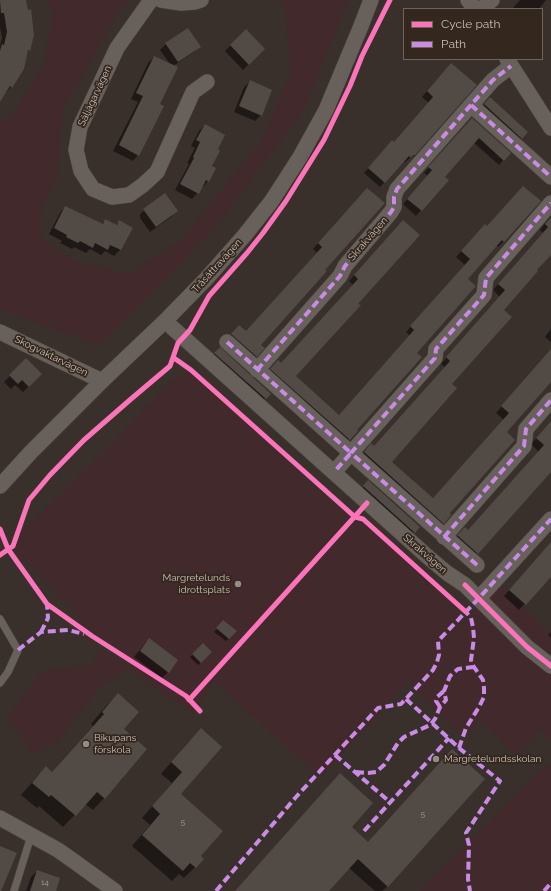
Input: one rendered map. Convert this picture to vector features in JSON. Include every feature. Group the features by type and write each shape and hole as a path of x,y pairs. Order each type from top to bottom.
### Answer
{"street":[{"name":"Säljägarvägen","path":"151,0 117,48 80,127 76,150 82,171 93,189 112,197 129,195 157,172 193,92 207,82"},
{"path":"161,0 181,3 202,0"},
{"name":"Tråsättravägen","path":"0,486 31,452 102,381 166,321 244,236 271,202 300,157 326,110 371,0"},
{"path":"468,0 474,8"},
{"path":"481,8 492,0"},
{"path":"509,63 551,128"},
{"name":"Skrakvägen","path":"257,370 340,276 345,266 391,212 394,207 394,197 397,189 509,63"},
{"path":"471,105 551,177"},
{"path":"334,472 435,358 436,349 484,295 486,278 551,203"},
{"name":"Skrakvägen","path":"166,321 446,573 465,585 527,647 551,666"},
{"name":"Skogvaktarvägen","path":"0,332 102,381"},
{"path":"227,342 477,565"},
{"path":"444,537 524,446 526,429 551,400"},
{"path":"479,598 551,519"},
{"path":"0,818 75,862 107,889"}],"lane":[{"path":"0,619 18,650 8,672 0,683"},
{"path":"14,891 32,836"}],"shaded area":[{"path":"46,0 130,0 117,13 90,65 64,104 57,179 40,213 41,238 74,261 129,274 181,240 262,140 290,76 286,12 281,0 349,0 303,111 211,233 99,346 0,309 0,122 13,115 44,63 53,15"},
{"name":"Margretelunds idrottsplats","path":"188,370 332,502 357,520 359,518 458,607 456,610 464,618 445,640 500,584 551,634 551,739 542,730 517,755 479,721 464,738 407,682 321,778 213,680 195,714 129,670 135,660 95,634 15,550 23,530 109,446 173,379 181,376"},
{"path":"101,649 130,666 103,685 87,703 57,743 33,755 20,734 6,718 32,683 44,670 92,665"},
{"path":"551,761 551,891 419,891"}],"building":[{"path":"0,0 26,0 28,10 31,9 34,35 30,51 28,50 24,69 12,88 10,86 0,102 0,51 2,44 4,45 7,32 4,13 1,13"},
{"path":"188,28 201,47 178,62 165,43"},
{"path":"246,29 265,49 249,65 230,45"},
{"path":"154,56 178,67 160,104 164,106 139,156 119,145 143,96 136,93"},
{"path":"451,63 477,85 415,155 411,158 409,156 385,183 368,168 392,140 394,142 433,97 427,91"},
{"path":"250,80 272,90 262,116 239,106"},
{"path":"490,97 528,132 522,139 484,104"},
{"path":"472,118 511,153 504,161 479,138 445,177 449,180 422,211 407,199 432,170 428,167"},
{"path":"205,124 225,135 218,149 220,151 212,166 216,168 209,182 206,180 199,194 180,184 194,158 193,157 200,142 196,140"},
{"path":"523,186 541,201 504,242 502,240 468,279 476,286 417,353 422,357 357,430 358,431 350,440 270,369 278,360 281,363 358,279 354,275 403,220 420,235 358,304 361,305 296,376 339,415 414,330 410,326 470,259 461,251 485,224 487,226"},
{"path":"367,188 385,203 261,345 265,348 257,357 231,334 239,325 246,331 322,247 318,243"},
{"path":"165,193 178,211 156,227 143,209"},
{"path":"65,206 103,224 105,219 117,225 119,220 133,228 121,250 110,245 108,250 95,243 93,248 80,241 78,243 66,237 67,235 54,228"},
{"path":"551,217 551,255 504,310 512,317 452,384 457,388 392,462 433,498 509,413 501,406 551,349 551,382 507,432 515,440 450,513 451,515 444,524 364,452 371,443 374,446 450,361 446,357 505,290 498,284 548,227 545,224"},
{"path":"220,347 271,394 266,399 214,353"},
{"path":"26,358 42,374 29,387 22,380 18,384 9,375"},
{"path":"551,421 551,472 478,554 457,535 465,527 468,530 544,445 536,438"},
{"path":"368,480 420,527 415,533 363,486"},
{"path":"551,542 551,577 526,605 509,590"},
{"path":"223,620 237,631 229,639 216,628"},
{"path":"149,638 178,660 169,673 140,651"},
{"path":"203,643 212,652 201,663 192,654"},
{"path":"118,693 139,712 124,729 147,749 105,799 97,792 76,816 51,795 49,797 32,783 46,766 52,772 104,714 102,712"},
{"path":"201,728 222,747 181,794 223,831 201,856 204,859 196,868 190,863 183,871 142,835 160,814 152,806 182,772 171,762"},
{"path":"452,749 485,779 388,887 358,859 329,891 235,891 340,773 373,803 352,827 368,842"},
{"path":"0,846 17,853 1,891 0,891"},
{"path":"37,870 60,878 56,891 30,891"}],"marked path":[{"path":"257,370 340,276 345,266 391,212 394,207 394,197 397,189 493,80 511,66"},
{"path":"471,105 551,177"},
{"path":"477,565 351,453 435,358 436,349 484,295 486,278 551,203"},
{"path":"227,342 351,453 334,472"},
{"path":"444,537 524,446 526,429 551,400"},
{"path":"216,891 296,797 378,708 401,704 433,670 439,655 438,641 551,519"},
{"path":"41,632 48,618 47,604"},
{"path":"459,748 466,728 484,697 483,680 472,664 471,660 474,638 473,627 471,618 466,612"},
{"path":"18,650 41,632 68,630 84,634"},
{"path":"356,772 376,772 384,765 398,743 404,737 430,725 435,719 440,707 446,700 444,691 450,676 458,669 473,667"},
{"path":"440,707 436,701 437,697 444,691"},
{"path":"406,699 459,748 500,781 466,833 469,845 468,879 470,891"},
{"path":"364,831 449,738"},
{"path":"335,755 390,802"},
{"path":"544,891 551,883"}],"cycle path":[{"path":"0,555 13,546 29,500 50,475 84,440 170,366 178,343 190,330 209,296 247,253 286,201 324,140 350,86 362,56 390,0"},
{"path":"174,358 191,370 355,517 363,519 466,612"},
{"path":"189,700 367,503"},
{"path":"0,529 8,549 47,604 92,636 186,696 200,711"},
{"path":"465,585 527,647 551,666"}],"place":[{"name":"Margretelunds idrottsplats","path":"238,584"},
{"name":"Bikupans förskola","path":"86,744"},
{"name":"Margretelundsskolan","path":"436,759"}]}
